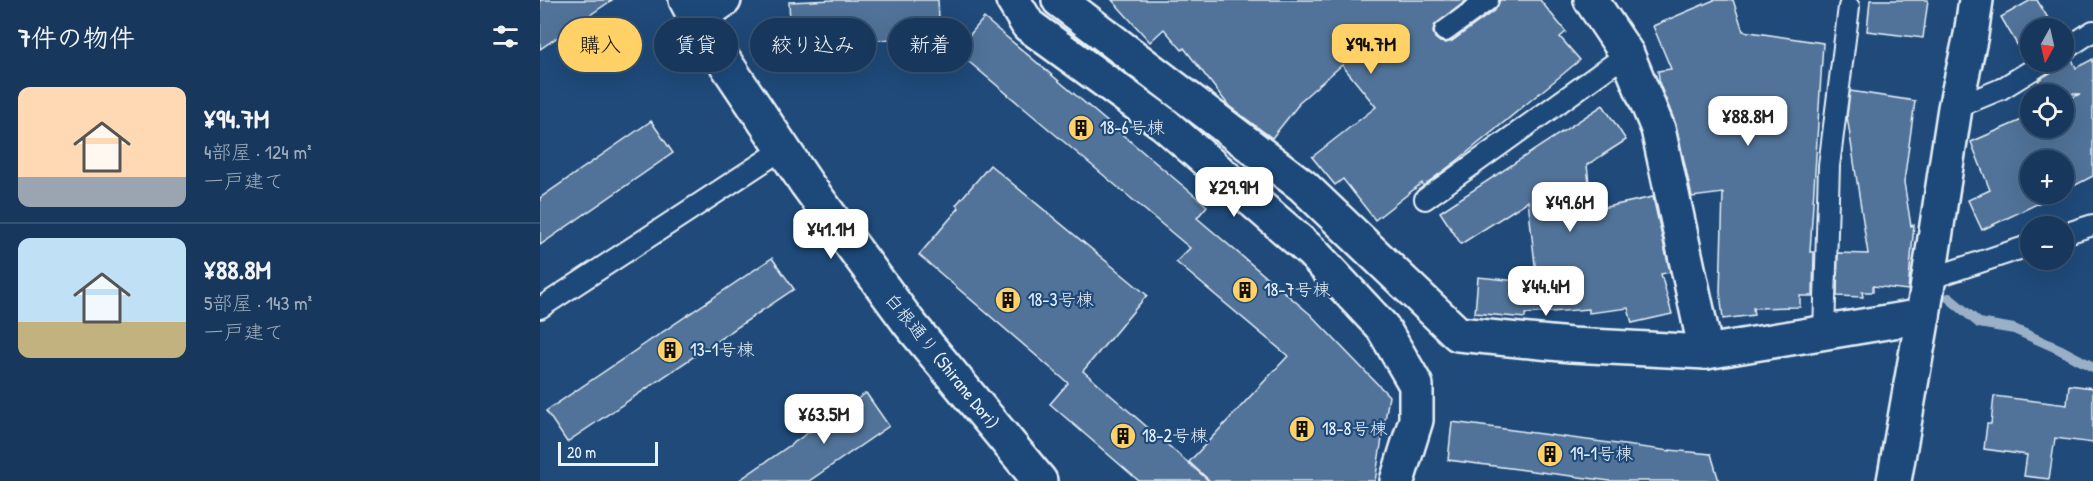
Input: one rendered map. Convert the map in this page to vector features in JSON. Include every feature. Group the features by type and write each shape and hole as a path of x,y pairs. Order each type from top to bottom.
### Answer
{"street":[{"path":"691,9 724,0"},
{"path":"1013,0 1028,25 1163,123 1312,252 1383,328 1416,385 1416,420 1397,481"},
{"path":"1059,0 1303,186 1458,334 1571,345 1706,352 1923,316"},
{"path":"1591,0 1627,54 1658,129 1706,352"},
{"path":"1894,481 1923,316 1955,108 1976,0"},
{"name":"白根通り (Shirane Dori)","path":"691,9 783,149 909,323 1040,481"}],"lane":[{"path":"1445,31 1488,0"},
{"path":"1824,333 1829,166 1849,7"},
{"path":"2074,43 2093,31"},
{"path":"1425,199 1627,54"},
{"path":"1955,108 2001,89 2029,72"},
{"path":"540,308 783,149"},
{"path":"2074,231 2093,225"},
{"path":"1929,279 2020,249"}],"building":[{"path":"540,0 612,0 586,18 558,18 558,37 540,49"},
{"path":"938,0 939,18 888,18 888,39 876,40 876,18 790,18 789,2"},
{"path":"1112,0 1467,0 1434,26 1435,38 1446,43 1495,10 1500,0 1540,0 1566,32 1560,37 1580,60 1458,160 1423,186 1422,183 1375,220 1343,179 1335,185 1312,157 1376,107 1342,65 1298,103 1272,138 1229,106 1184,48 1182,50 1164,29 1150,42"},
{"path":"1714,0 1733,0 1743,31 1823,43 1810,252 1814,252 1813,296 1800,296 1800,307 1753,308 1754,315 1723,319 1720,292 1723,193 1692,197 1676,125 1660,85 1658,71 1671,69 1653,26"},
{"path":"1870,0 1928,0 1923,38 1867,31"},
{"path":"2031,0 2037,0 2048,18 2020,18 2020,50 2001,17"},
{"path":"984,18 1207,206 1197,218 1310,314 1389,396 1375,481 1210,481 1189,462 1288,356 1176,262 1190,248 972,64 972,32"},
{"path":"2093,59 2093,176 2074,186 2074,150 2020,150 2020,204 2037,204 1982,230 1968,200 1990,190 1971,142 2020,121 2020,138 2074,138 2074,97 2080,94 2074,94 2074,84 2041,84 2038,80 2052,72 2074,72 2074,64 2076,68"},
{"path":"1850,91 1915,101 1904,182 1911,226 1914,225 1908,290 1873,286 1873,292 1862,292 1863,297 1837,296 1838,253 1868,254 1847,116"},
{"path":"1603,105 1626,140 1587,165 1592,210 1653,197 1670,272 1661,274 1672,314 1632,323 1628,308 1589,313 1589,309 1525,314 1525,318 1475,313 1478,277 1537,283 1528,201 1461,244 1440,212"},
{"path":"651,121 673,153 540,245 540,198"},
{"path":"990,165 1147,295 1083,371 1209,481 1139,481 1050,404 1068,383 919,255 959,208 956,205"},
{"name":"13-1号棟","path":"772,258 794,289 567,442 546,411"},
{"path":"2069,385 2093,388 2093,443 2055,438 2049,479 2024,476 2027,455 1984,449 1987,424 1991,424 1994,396 2067,405"},
{"path":"866,393 889,426 809,481 738,481"},
{"name":"19-1号棟","path":"1452,422 1670,451 1711,454 1719,481 1610,481 1448,460"}],"waterway":[{"path":"1949,298 1979,323 2014,329 2093,367"}],"place":[{"name":"18-6号棟","path":"1081,128"},
{"name":"18-7号棟","path":"1245,290"},
{"name":"18-3号棟","path":"1008,300"},
{"name":"13-1号棟","path":"670,350"},
{"name":"18-8号棟","path":"1302,429"},
{"name":"18-2号棟","path":"1123,436"},
{"name":"19-1号棟","path":"1550,454"}]}
